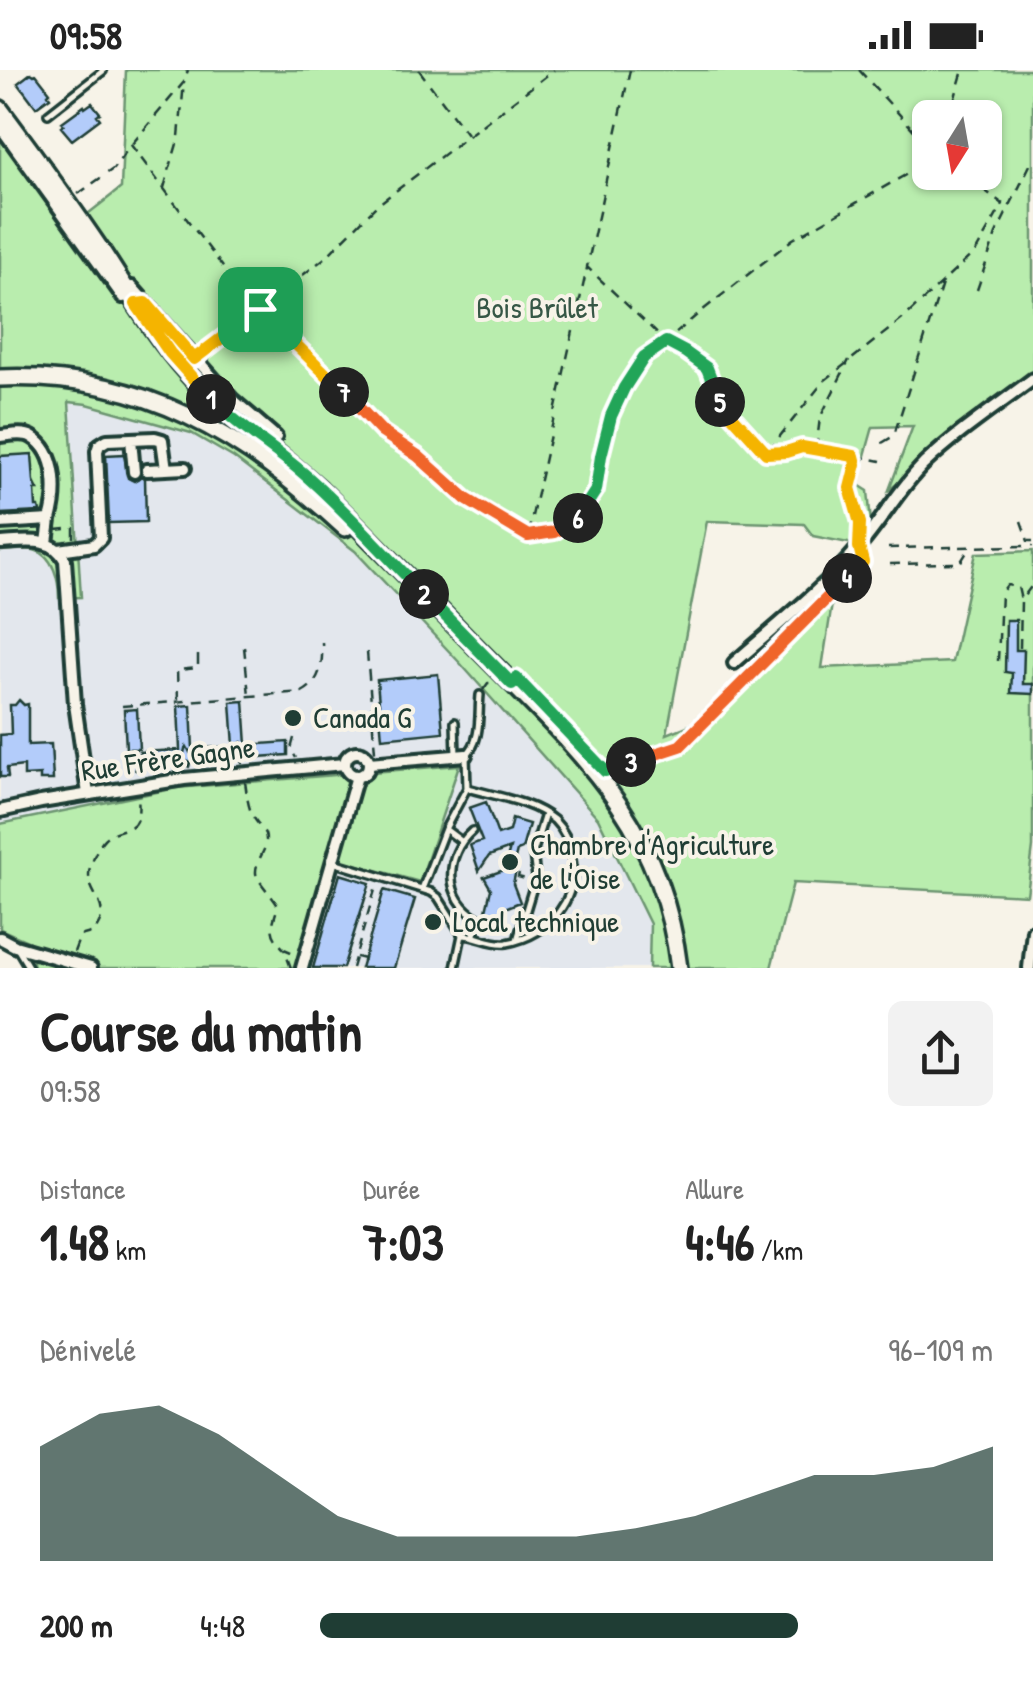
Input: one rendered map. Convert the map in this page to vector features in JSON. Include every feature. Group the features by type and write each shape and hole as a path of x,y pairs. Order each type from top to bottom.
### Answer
{"main road":[{"path":"0,109 140,304 170,353 204,392 235,422 302,472 346,515 559,732 612,794 636,831 658,878 672,924 679,968"},
{"path":"0,369 39,368 93,374 177,399 249,440 346,515"},
{"path":"0,381 79,380 170,406 258,458 344,526 499,683 605,798 629,836 657,901 670,968"}],"street":[{"path":"0,126 128,303 140,304 244,411 276,437"},
{"path":"734,663 823,585 933,456 1033,379"},
{"path":"0,436 28,435 44,450 56,490 47,543"},
{"path":"131,438 134,472"},
{"path":"59,550 94,546 99,541 97,448 104,441 162,440 166,469"},
{"path":"147,470 186,468"},
{"path":"0,523 50,520"},
{"path":"0,543 47,543 59,550 65,560 75,704 88,794"},
{"name":"Rue Frère Gagne","path":"0,811 194,778 344,764 347,756 357,751 372,758 461,755"},
{"path":"344,764 348,772 357,776 366,772 372,758"},
{"path":"304,963 357,776"},
{"path":"1029,968 1033,931"},
{"path":"0,938 91,968"}],"lane":[{"path":"48,114 102,70"},
{"path":"461,755 474,748 480,695"},
{"path":"422,889 445,830 467,788 455,722"},
{"path":"462,935 500,943 517,940 554,919 570,891 573,862 568,840 545,814 467,788"},
{"path":"517,940 535,882 533,856 545,814"},
{"path":"445,830 461,842"},
{"path":"472,831 453,859 452,881 461,904 478,918 474,936"},
{"path":"333,862 438,897 462,935 455,968"},
{"path":"15,946 28,968"}],"path":[{"path":"164,189 179,138 188,70"},
{"path":"419,70 468,135"},
{"path":"194,359 325,258 376,206 554,70"},
{"path":"528,536 630,70"},
{"path":"859,70 912,128"},
{"path":"954,100 963,70"},
{"path":"67,202 113,169 184,82"},
{"path":"131,145 240,291 382,432 418,456 466,499 528,536 554,532 578,518 596,490 611,416 644,357 793,239 912,171"},
{"path":"977,290 996,234 1033,159"},
{"path":"766,453 824,381 904,317 976,251 1003,204 984,190"},
{"path":"587,267 666,342 707,368 718,398 766,453"},
{"path":"882,443 895,432 942,282"},
{"path":"816,449 820,418 850,358"},
{"path":"766,453 802,447 880,461"},
{"path":"605,771 680,746 863,562 860,523 850,488 854,456"},
{"path":"1020,521 1033,544"},
{"path":"888,548 1033,544"},
{"path":"890,564 960,563 969,548"},
{"path":"1021,600 1033,584"},
{"path":"998,661 1001,593 1006,585 1018,587 1021,600 1020,648"},
{"path":"122,706 302,692 314,686 322,642"},
{"path":"244,648 249,696"},
{"path":"992,650 998,650"},
{"path":"178,702 177,670 198,668 198,651"},
{"path":"367,652 372,758"},
{"path":"480,695 488,683 499,683"},
{"path":"371,713 380,712"},
{"path":"294,738 291,749 296,765"},
{"path":"133,749 140,760 135,770 136,782"},
{"path":"244,776 252,814 266,837 256,876 278,906 271,929 273,938 304,963"},
{"path":"71,962 80,936 94,932 103,914 89,883 90,868 103,840 128,830 136,822 137,790"},
{"path":"533,856 568,840"},
{"path":"519,873 518,877 570,891"},
{"path":"352,968 378,876"},
{"path":"284,949 291,968"},
{"path":"355,956 364,958 362,968"}],"shaded area":[{"path":"69,401 191,433 234,458 355,551 598,818 650,924 649,968 295,968 329,856 420,882 458,765 176,788 0,824 0,551 36,550 59,576 77,526 0,530"}],"green space":[{"name":"Bois Brûlet","path":"126,70 1033,70 1033,376 889,490 913,426 873,427 857,484 868,491 871,523 853,544 813,536 804,524 707,521 667,734 713,716 832,604 822,668 952,662 976,553 1033,551 1033,847 1027,895 793,883 771,968 649,968 650,924 598,818 355,551 234,458 191,433 69,402 81,597 59,598 54,570 41,553 30,549 0,551 0,134 66,231 121,188"},
{"path":"459,765 420,882 329,857 295,968 34,968 30,942 0,929 0,824 176,788"}],"building":[{"path":"31,73 50,92 50,97 36,107 18,83"},
{"path":"92,103 100,119 72,140 61,127 62,122"},
{"path":"32,454 38,490 36,507 40,512 0,514 0,456"},
{"path":"124,454 128,478 145,478 146,522 109,523 106,455"},
{"path":"1006,620 1016,620 1016,650 1024,650 1023,684 1033,684 1033,694 1011,693 1012,673 1005,672"},
{"path":"438,674 443,732 382,738 377,680"},
{"path":"19,700 28,704 28,745 51,744 53,780 40,780 40,775 24,776 24,766 7,768 8,777 0,777 0,735 11,734 10,705"},
{"path":"244,701 247,745 288,742 288,755 141,765 140,752 180,750 178,706 191,705 193,749 234,746 231,702"},
{"path":"137,709 139,749 126,749 124,710"},
{"name":"Chambre d'Agriculture de l'Oise","path":"486,802 498,835 509,831 512,819 529,824 514,863 513,884 520,902 505,908 500,924 484,919 491,889 484,877 504,870 510,848 489,856 479,871 470,845 482,841 469,808"},
{"path":"340,874 370,883 343,968 313,968"},
{"path":"384,890 415,899 394,968 361,968"}],"place":[{"name":"Canada G","path":"293,718"},
{"name":"Chambre d'Agriculture de l'Oise","path":"510,862"},
{"name":"Local technique","path":"433,922"}],"route":[{"path":"146,303 194,359 260,309 382,432 418,456 466,499 528,536 554,532 578,518 596,490 611,416 624,388 644,357 666,342 707,368 718,398 766,453 802,447 854,456 850,488 860,523 863,562 680,746 605,771 516,678 512,684 320,489 220,408 180,365 136,304 146,303"}]}
